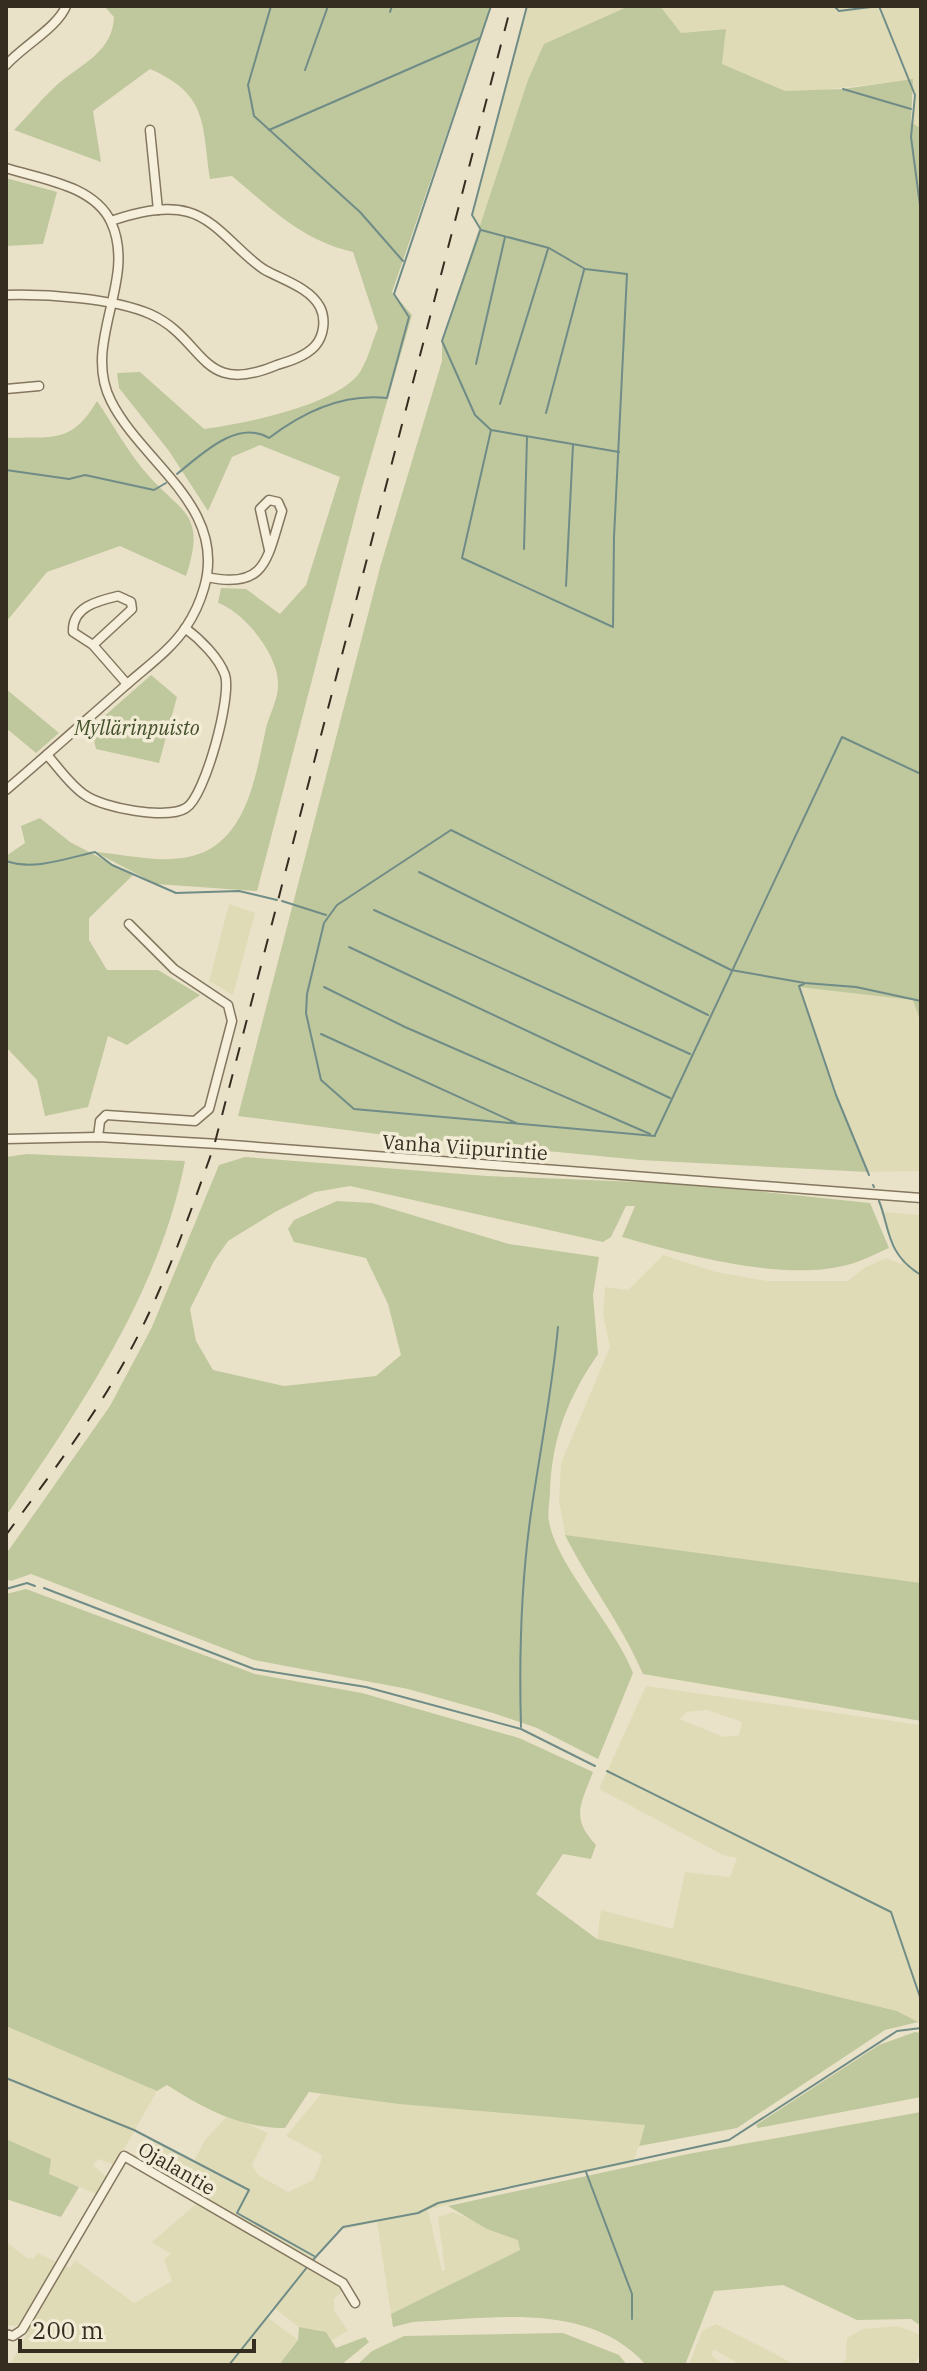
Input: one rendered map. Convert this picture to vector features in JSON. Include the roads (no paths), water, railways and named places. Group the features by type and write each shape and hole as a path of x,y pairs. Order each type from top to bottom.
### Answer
{"street":[{"path":"6,65 23,45 59,19 66,6"},
{"path":"150,130 158,210"},
{"path":"6,168 83,194 111,221 117,255 99,358 103,381 120,415 188,498 203,531 207,577 198,607 185,628 127,684 6,790"},
{"path":"6,295 49,293 151,314 212,365 234,378 259,373 301,356 313,349 321,338 323,313 318,303 303,290 262,268 203,218 190,212 158,210 111,221"},
{"path":"6,389 39,386"},
{"path":"207,577 235,583 248,579 258,571 269,550 282,511 278,502 269,500 260,509 259,515 269,550"},
{"path":"93,645 126,616 132,609 131,602 118,596 84,608 76,616 73,632 93,645 127,684"},
{"path":"47,755 84,795 99,803 168,814 189,807 202,788 226,697 226,679 221,666 185,628"},
{"path":"98,1137 100,1121 106,1115 195,1121 202,1118 209,1109 232,1021 228,1005 174,969 129,924"},
{"name":"Vanha Viipurintie","path":"6,1139 98,1137 921,1198"},
{"name":"Ojalantie","path":"6,2334 13,2336 22,2330 124,2156 343,2283 355,2303"}],"waterway":[{"path":"271,6 248,85 254,116 360,212 403,261"},
{"path":"305,70 328,6"},
{"path":"390,12 392,6"},
{"path":"177,474 220,441 232,436 257,433 269,438 324,406 355,398 387,398 409,317 394,294 491,6"},
{"path":"491,430 462,558 613,627 614,537 627,274 585,269 549,248 481,230 472,215 527,6"},
{"path":"834,6 839,11 879,6 915,95 911,137 921,213"},
{"path":"269,130 480,38"},
{"path":"843,89 911,109"},
{"path":"480,231 442,341 475,415 491,430 619,452"},
{"path":"476,364 505,237"},
{"path":"500,404 548,249"},
{"path":"546,413 584,270"},
{"path":"524,549 527,437"},
{"path":"566,586 573,445"},
{"path":"6,470 69,479 85,475 154,490 166,483"},
{"path":"655,1135 842,737 921,774"},
{"path":"655,1136 354,1109 321,1080 306,1013 307,994 324,923 337,905 451,830 731,970 805,983 856,987 921,1001"},
{"path":"6,861 39,864 95,852 112,865 176,893 239,891 277,900"},
{"path":"419,872 708,1015"},
{"path":"282,901 326,915"},
{"path":"374,910 690,1054"},
{"path":"349,947 670,1098"},
{"path":"804,984 799,986 836,1095 869,1175"},
{"path":"324,987 405,1027 650,1134"},
{"path":"321,1034 516,1123"},
{"path":"879,1201 895,1249 921,1275"},
{"path":"521,1727 525,1571 558,1327"},
{"path":"6,1589 27,1583 35,1586"},
{"path":"44,1588 254,1669 366,1687 521,1729 595,1766"},
{"path":"607,1771 891,1912 921,2000"},
{"path":"312,2261 343,2227 418,2213 438,2203 729,2140 897,2031 921,2028"},
{"path":"6,2078 134,2130 249,2190 237,2213 314,2256"},
{"path":"586,2172 632,2294 632,2319"},
{"path":"229,2365 308,2266"}],"railway":[{"path":"6,1535 87,1422 130,1351 165,1276 214,1146 511,6"}],"park label":[{"name":"Myllärinpuisto","path":"137,727"}]}
